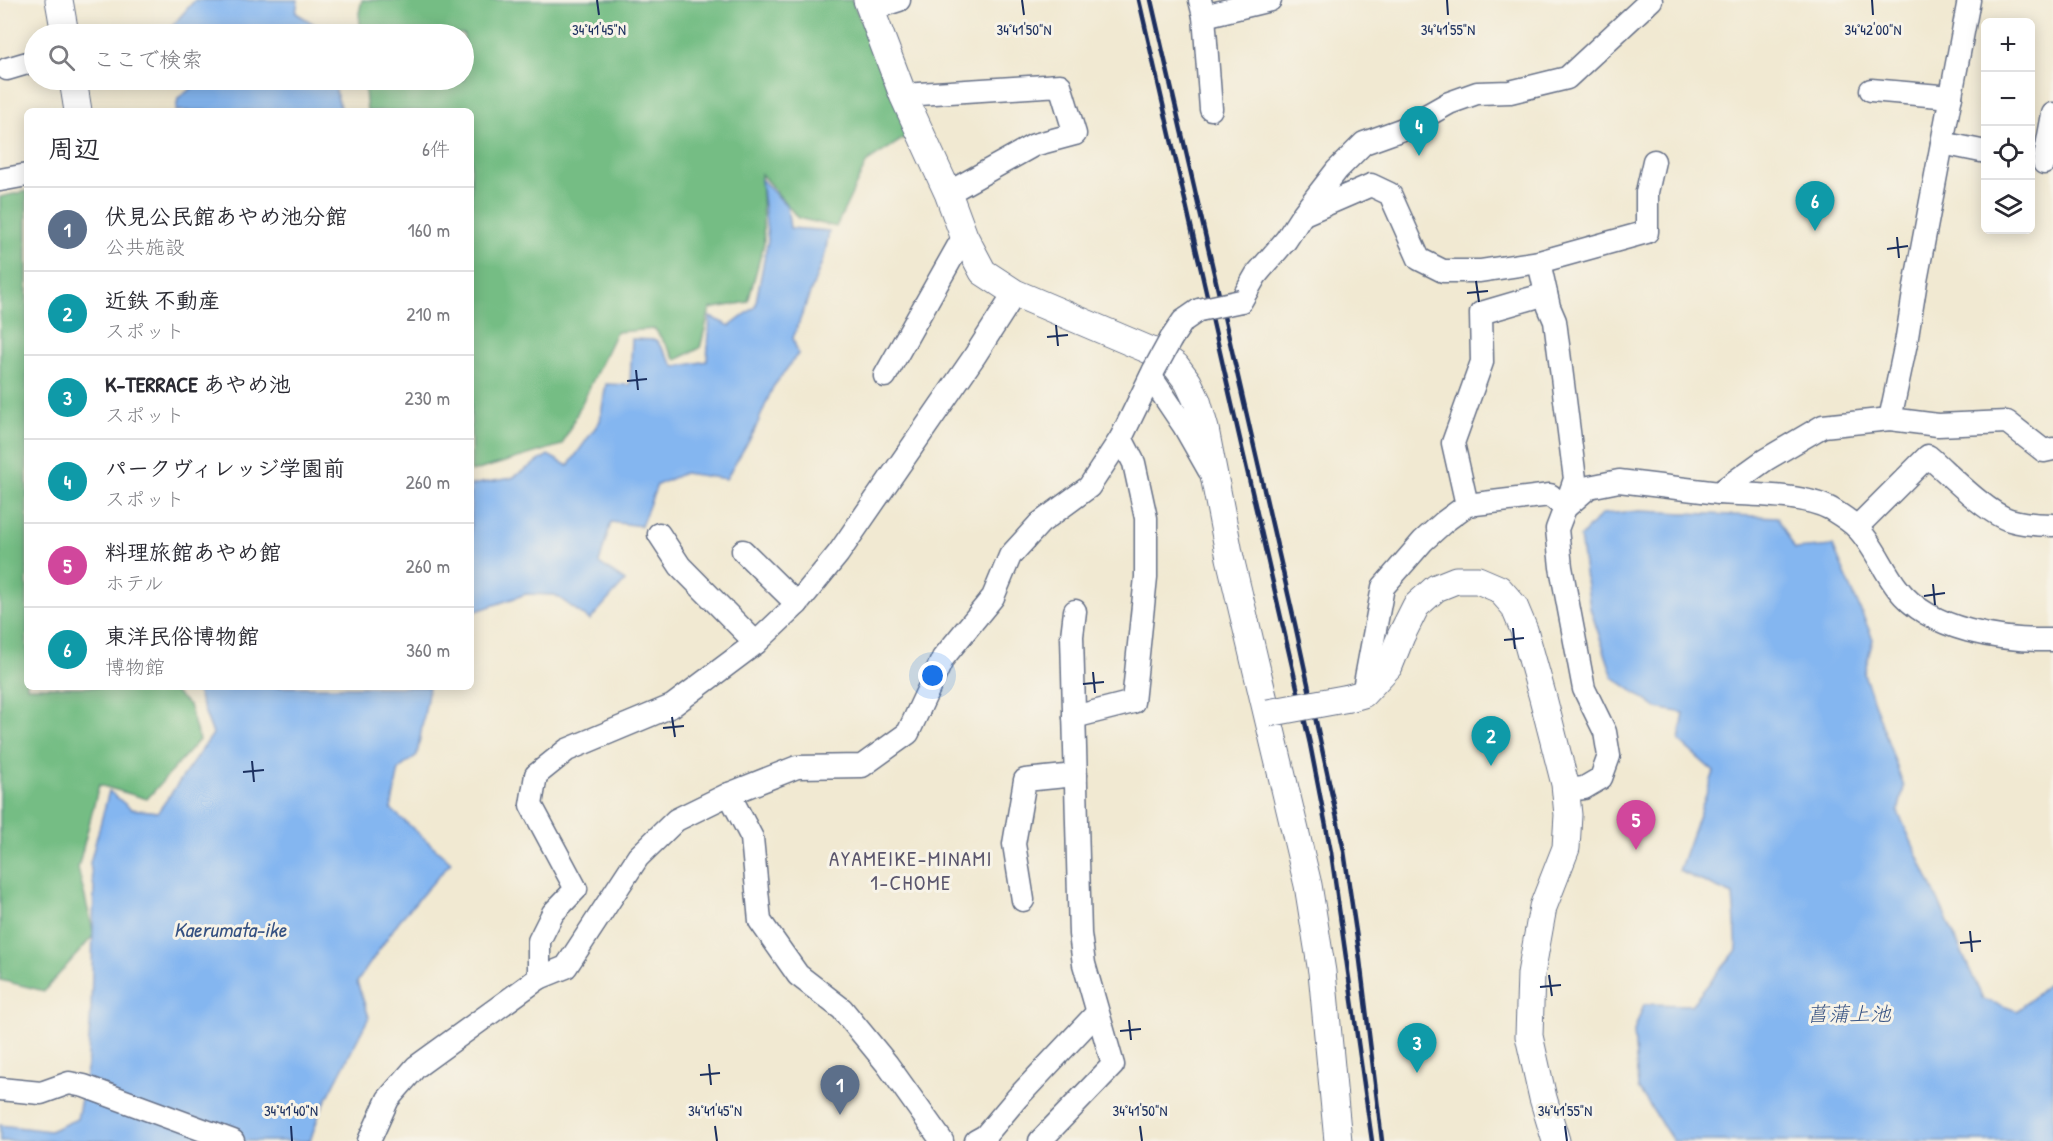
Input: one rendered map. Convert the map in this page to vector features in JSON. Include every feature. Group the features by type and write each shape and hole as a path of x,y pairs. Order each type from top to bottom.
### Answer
{"street":[{"path":"59,0 63,24"},
{"path":"899,0 869,5 903,95 948,193 964,236 984,272 1015,293 1161,355 1176,366 1188,382 1197,401 1308,885 1322,972 1338,1141"},
{"path":"1211,109 1202,8 1270,0"},
{"path":"369,1141 388,1099 416,1066 538,978 566,967 638,857 676,820 729,794 796,766 862,766 908,733 943,658 993,597 1010,556 1040,523 1089,487 1120,438 1152,373 1183,321 1199,310 1241,301 1256,275 1286,240 1337,170 1364,143 1402,129 1449,103 1477,93 1510,92 1567,78 1651,0"},
{"path":"1890,419 1969,0"},
{"path":"6,69 24,64"},
{"path":"903,95 1060,85 1074,134 1034,145 948,193"},
{"path":"75,90 78,108"},
{"path":"1871,90 1950,97"},
{"path":"2043,163 2053,114"},
{"path":"1942,143 1981,151"},
{"path":"1303,214 1371,185 1390,194 1419,259 1443,271 1480,271 1539,262 1647,231 1647,192 1654,161"},
{"path":"0,180 24,176"},
{"path":"885,376 964,236"},
{"path":"1539,262 1555,321 1575,479 1557,529 1561,567 1584,688 1605,732 1609,756 1601,778 1584,788 1566,790"},
{"path":"597,922 576,889 531,805 536,776 567,750 672,706 756,643 796,604 838,554 974,357 1015,293"},
{"path":"1467,505 1453,443 1482,362 1481,313 1546,294"},
{"path":"1152,373 1213,477"},
{"path":"1719,493 1765,460 1823,426 1890,419 1938,425 2007,422 2044,451 2053,449"},
{"path":"1074,717 1133,702 1146,577 1146,518 1134,463 1120,438"},
{"path":"1857,527 1928,456 1986,506 2008,520 2031,525 2053,525"},
{"path":"1565,508 1589,487 1619,481 1803,500 1830,508 1857,527 1899,590 1916,608 1946,623 1976,633 2053,640"},
{"path":"1356,696 1383,587 1423,541 1444,522 1467,505 1550,495 1565,508"},
{"path":"659,534 680,566 756,643"},
{"path":"743,551 796,604"},
{"path":"1268,713 1356,696 1389,666 1416,606 1436,588 1456,580 1478,580 1499,589 1514,606 1524,630 1544,698 1566,790 1568,815 1566,848 1543,908 1531,974 1529,1036 1543,1098 1556,1141"},
{"path":"1040,1141 1113,1065 1084,964 1080,934 1072,636 1074,611"},
{"path":"1023,900 1014,843 1025,780 1076,775"},
{"path":"729,794 752,838 760,921 798,975 842,1009 887,1064 942,1141"},
{"path":"538,978 539,941 553,913 576,889"},
{"path":"976,1141 985,1136 1017,1098 1097,1013"},
{"path":"0,1089 41,1093 69,1083 84,1086 233,1141"}],"green space":[{"path":"362,0 852,0 909,135 867,162 836,227 798,218 761,174 764,243 748,302 710,309 700,348 676,360 655,329 616,332 562,445 474,471 474,108 367,108 365,90 474,90 474,24 360,24 359,13"},
{"path":"24,192 24,690 172,690 189,705 199,740 147,799 99,785 78,868 94,935 44,991 0,980 0,197"}],"water":[{"path":"195,0 298,0 296,13 314,24 174,24"},
{"path":"190,90 336,90 340,108 176,108 178,98"},
{"path":"761,179 787,206 790,228 829,231 825,254 793,338 798,354 773,387 754,432 726,479 684,473 657,485 641,526 611,522 599,563 625,581 590,620 555,595 526,594 474,612 474,484 512,478 548,455 568,466 600,421 606,384 630,385 632,339 656,340 675,367 707,361 710,317 730,326 755,307 768,240"},
{"name":"菖蒲上池","path":"1640,511 1777,517 1795,549 1833,546 1873,639 1864,674 1904,787 1898,812 1983,999 2017,1011 2048,984 2053,984 2053,1141 1673,1141 1638,1088 1634,1031 1644,1004 1691,1005 1737,950 1733,895 1679,871 1714,772 1679,741 1684,713 1657,708 1613,677 1590,608 1580,537 1602,514"},
{"name":"Kaerumata-ike","path":"196,690 428,690 417,755 399,769 391,809 451,862 399,921 357,982 369,1017 320,1112 310,1141 0,1141 0,1125 50,1131 77,1119 87,1069 91,1010 94,888 90,863 109,791 131,809 158,812 213,734"}],"railway":[{"path":"1139,0 1310,744 1331,852 1372,1141"},
{"path":"1151,0 1295,624 1344,851 1382,1141"}],"place":[{"name":"パークヴィレッジ学園前","path":"1419,156"},
{"name":"東洋民俗博物館","path":"1815,231"},
{"name":"近鉄 不動産","path":"1491,766"},
{"name":"料理旅館あやめ館","path":"1636,850"},
{"name":"K-TERRACE あやめ池","path":"1417,1073"},
{"name":"伏見公民館あやめ池分館","path":"840,1115"}],"district":[{"name":"AYAMEIKE-MINAMI 1-CHOME","path":"911,870"}]}
